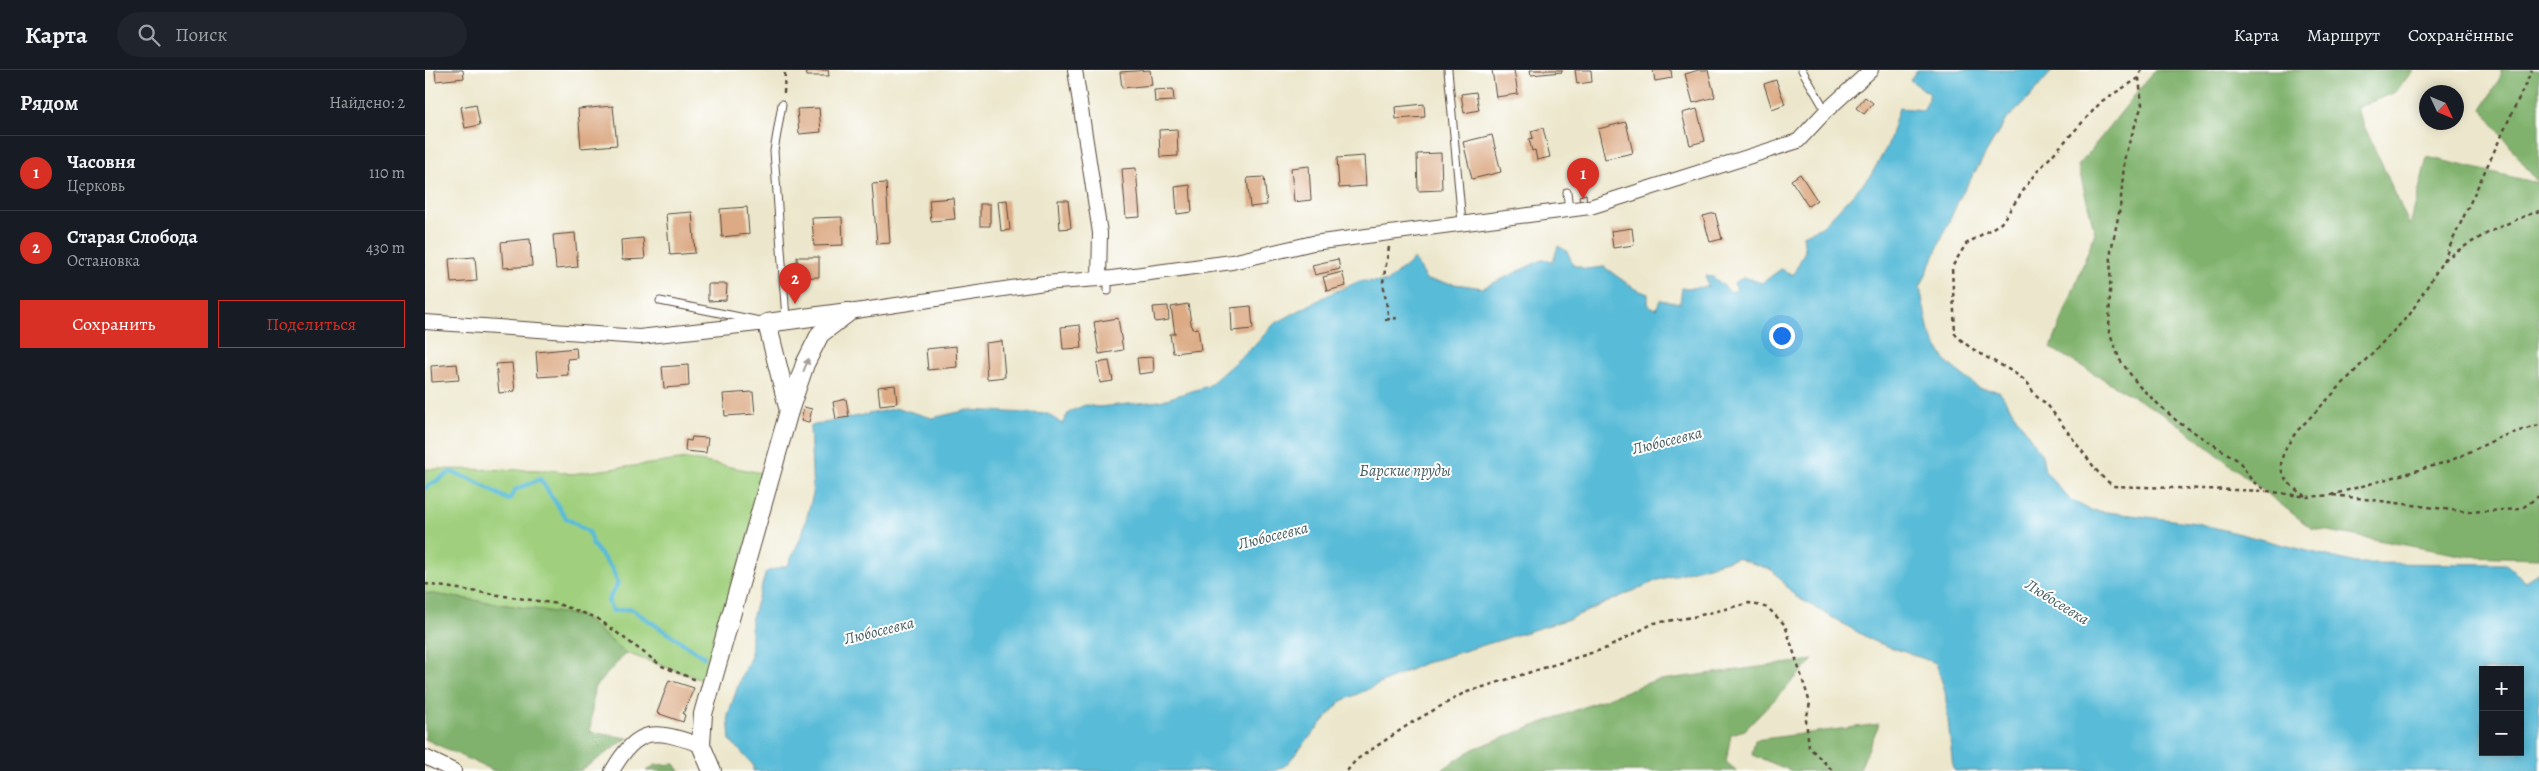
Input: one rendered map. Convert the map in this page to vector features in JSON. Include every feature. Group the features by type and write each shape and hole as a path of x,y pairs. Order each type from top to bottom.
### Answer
{"street":[{"path":"1075,70 1100,233 1105,283"},
{"path":"425,322 639,337 767,323 1044,283 1105,283 1232,262 1313,243 1589,207 1797,141 1811,129 1826,111 1871,70"},
{"path":"713,771 701,745 703,714 789,410 805,364 820,334 849,312"},
{"path":"807,317 820,334"},
{"path":"767,323 789,410"},
{"path":"612,771 625,749 653,732 663,733 701,745"},
{"path":"425,757 454,771"}],"lane":[{"path":"1448,70 1462,223"},
{"path":"1802,70 1826,111"},
{"path":"782,104 774,151 785,319"},
{"path":"1567,192 1569,210"},
{"path":"659,301 767,323"}],"path":[{"path":"782,104 786,82 785,70"},
{"path":"2141,70 2139,78 2141,105 2125,155 2120,208 2111,251 2109,332 2121,360 2139,386 2178,422 2239,460 2252,481 2267,491"},
{"path":"2307,497 2291,487 2283,475 2281,453 2297,432 2410,314 2443,261 2532,70"},
{"path":"2139,78 2103,101 2034,175 2001,223 1966,244 1952,267 1955,334 1966,346 2024,380 2035,397 2047,403 2100,476 2113,486 2267,491 2307,497 2331,495 2450,461 2503,436 2539,425"},
{"path":"2443,261 2472,240 2508,222 2539,211"},
{"path":"1389,233 1389,252 1383,282 1389,320"},
{"path":"1385,320 1397,318"},
{"path":"2331,495 2468,512 2521,509 2539,496"},
{"path":"425,584 558,604 597,618 662,666 711,686"},
{"path":"1347,771 1356,760 1411,723 1464,693 1607,648 1654,622 1693,617 1749,603 1768,608 1785,625 1810,703 1806,720 1809,747 1833,771"}],"green space":[{"path":"2155,70 2413,70 2396,92 2356,108 2410,226 2427,157 2538,183 2482,109 2501,76 2500,70 2539,70 2539,558 2466,556 2311,528 2176,422 2051,348 2095,233 2078,166"},
{"path":"688,459 767,474 705,681 626,653 581,616 425,593 425,469 552,470 571,474"},
{"path":"425,593 581,616 626,653 594,688 590,732 628,738 580,771 494,771 425,739"},
{"path":"1813,660 1745,730 1731,734 1726,762 1737,771 1440,771 1473,749 1653,681"},
{"path":"1879,724 1859,771 1792,771 1752,755 1755,740"},
{"path":"675,764 680,771 646,771 656,765"}],"water":[{"name":"Барские пруды","path":"1917,70 2053,70 2027,100 2005,121 1959,199 1920,288 1929,332 1946,362 1979,388 1999,391 2042,455 2045,471 2069,499 2090,510 2196,523 2356,563 2506,564 2525,581 2539,572 2539,771 1955,771 1953,768 1945,691 1936,663 1873,641 1795,596 1772,570 1737,558 1658,580 1569,619 1425,663 1340,702 1286,765 1275,771 753,771 753,765 730,740 728,715 741,677 751,656 751,621 766,572 788,565 802,535 813,494 810,426 898,408 932,418 968,410 1048,414 1062,424 1069,412 1085,405 1098,407 1160,401 1208,386 1257,343 1274,324 1332,293 1360,281 1387,282 1414,259 1426,280 1483,288 1544,259 1553,262 1558,246 1567,251 1573,265 1586,269 1604,267 1635,289 1648,294 1648,305 1656,309 1660,300 1680,303 1682,288 1708,287 1706,276 1713,277 1731,292 1737,290 1734,283 1744,277 1762,283 1781,269 1793,275 1805,251 1803,235 1822,227 1871,175 1888,145 1899,108 1924,110 1930,94 1910,80"}],"building":[{"path":"435,70 463,70 464,78 436,81"},
{"path":"806,70 828,70 829,76 807,76"},
{"path":"1150,70 1152,85 1122,88 1120,72"},
{"path":"1492,70 1514,70 1518,94 1496,97"},
{"path":"1530,70 1562,70 1562,72 1531,75"},
{"path":"1575,70 1591,70 1592,82 1577,84"},
{"path":"1653,70 1671,70 1672,78 1655,81"},
{"path":"1699,70 1708,70 1715,97 1693,103 1685,74"},
{"path":"1776,80 1785,104 1772,109 1764,84"},
{"path":"1173,89 1174,101 1155,102 1154,90"},
{"path":"1476,92 1479,110 1464,113 1461,94"},
{"path":"1865,97 1873,103 1864,114 1856,108"},
{"path":"476,104 480,125 465,128 461,107"},
{"path":"1424,104 1425,117 1396,119 1395,107"},
{"path":"613,106 617,145 581,148 578,109"},
{"path":"819,108 821,132 799,134 797,109"},
{"path":"1697,109 1705,141 1690,145 1682,113"},
{"path":"1626,122 1633,153 1605,159 1598,129"},
{"path":"1543,128 1550,157 1537,160 1535,150 1532,151 1529,139 1533,138 1531,131"},
{"path":"1177,129 1178,156 1160,157 1159,130"},
{"path":"1492,135 1501,172 1472,179 1463,142"},
{"path":"1441,153 1442,190 1418,191 1417,154"},
{"path":"1364,156 1366,186 1339,188 1337,158"},
{"path":"1309,166 1311,200 1294,202 1291,168"},
{"path":"1136,168 1140,217 1126,218 1122,169"},
{"path":"1800,174 1817,200 1808,206 1791,180"},
{"path":"1264,177 1267,205 1250,207 1247,178"},
{"path":"886,183 890,243 877,244 872,184"},
{"path":"1190,185 1192,212 1177,214 1175,187"},
{"path":"1586,194 1587,203 1580,204 1579,196"},
{"path":"953,198 955,219 931,221 929,200"},
{"path":"1007,200 1010,230 1001,231 998,201"},
{"path":"1058,200 1068,200 1071,228 1060,229"},
{"path":"980,204 990,204 990,226 980,226"},
{"path":"747,207 749,234 722,237 720,209"},
{"path":"692,212 695,253 670,255 666,214"},
{"path":"1715,213 1722,239 1710,242 1703,216"},
{"path":"842,217 843,245 814,246 812,218"},
{"path":"1632,228 1634,245 1613,248 1611,231"},
{"path":"575,233 578,267 556,269 553,235"},
{"path":"643,238 645,259 622,260 621,240"},
{"path":"530,239 532,266 503,268 501,242"},
{"path":"475,257 477,281 451,283 449,259"},
{"path":"797,257 819,257 819,277 798,278"},
{"path":"1338,259 1340,269 1315,275 1312,265"},
{"path":"1342,272 1346,286 1327,291 1323,277"},
{"path":"708,284 727,284 726,300 708,301"},
{"path":"1188,304 1192,329 1198,328 1201,350 1173,353 1170,334 1175,334 1171,307"},
{"path":"1168,306 1169,320 1155,322 1153,307"},
{"path":"1251,306 1253,329 1232,331 1231,308"},
{"path":"1118,318 1123,350 1099,354 1094,322"},
{"path":"1080,325 1082,348 1063,349 1061,327"},
{"path":"1002,341 1005,377 987,379 985,343"},
{"path":"956,346 957,367 928,370 926,349"},
{"path":"576,348 577,358 567,359 568,375 538,377 536,352"},
{"path":"1153,357 1154,372 1139,374 1137,358"},
{"path":"1109,361 1113,381 1100,383 1097,363"},
{"path":"512,363 515,391 499,393 496,364"},
{"path":"457,364 459,380 432,382 431,366"},
{"path":"688,365 689,386 664,388 662,367"},
{"path":"895,385 897,403 880,405 878,387"},
{"path":"753,392 755,414 725,416 723,394"},
{"path":"846,399 849,417 836,419 833,402"},
{"path":"804,407 812,409 809,422 801,421"},
{"path":"692,437 708,438 706,453 685,451 686,440 691,441"},
{"path":"669,680 694,688 683,714 685,715 683,722 657,713"}],"waterway":[{"name":"Любосеевка","path":"425,488 451,472 473,480 509,500 515,490 540,479 566,518 589,532 593,545 612,569 618,583 608,601 612,611 631,609 704,657"}],"place":[{"name":"Часовня","path":"1583,199"},
{"name":"Старая Слобода","path":"795,304"}]}
